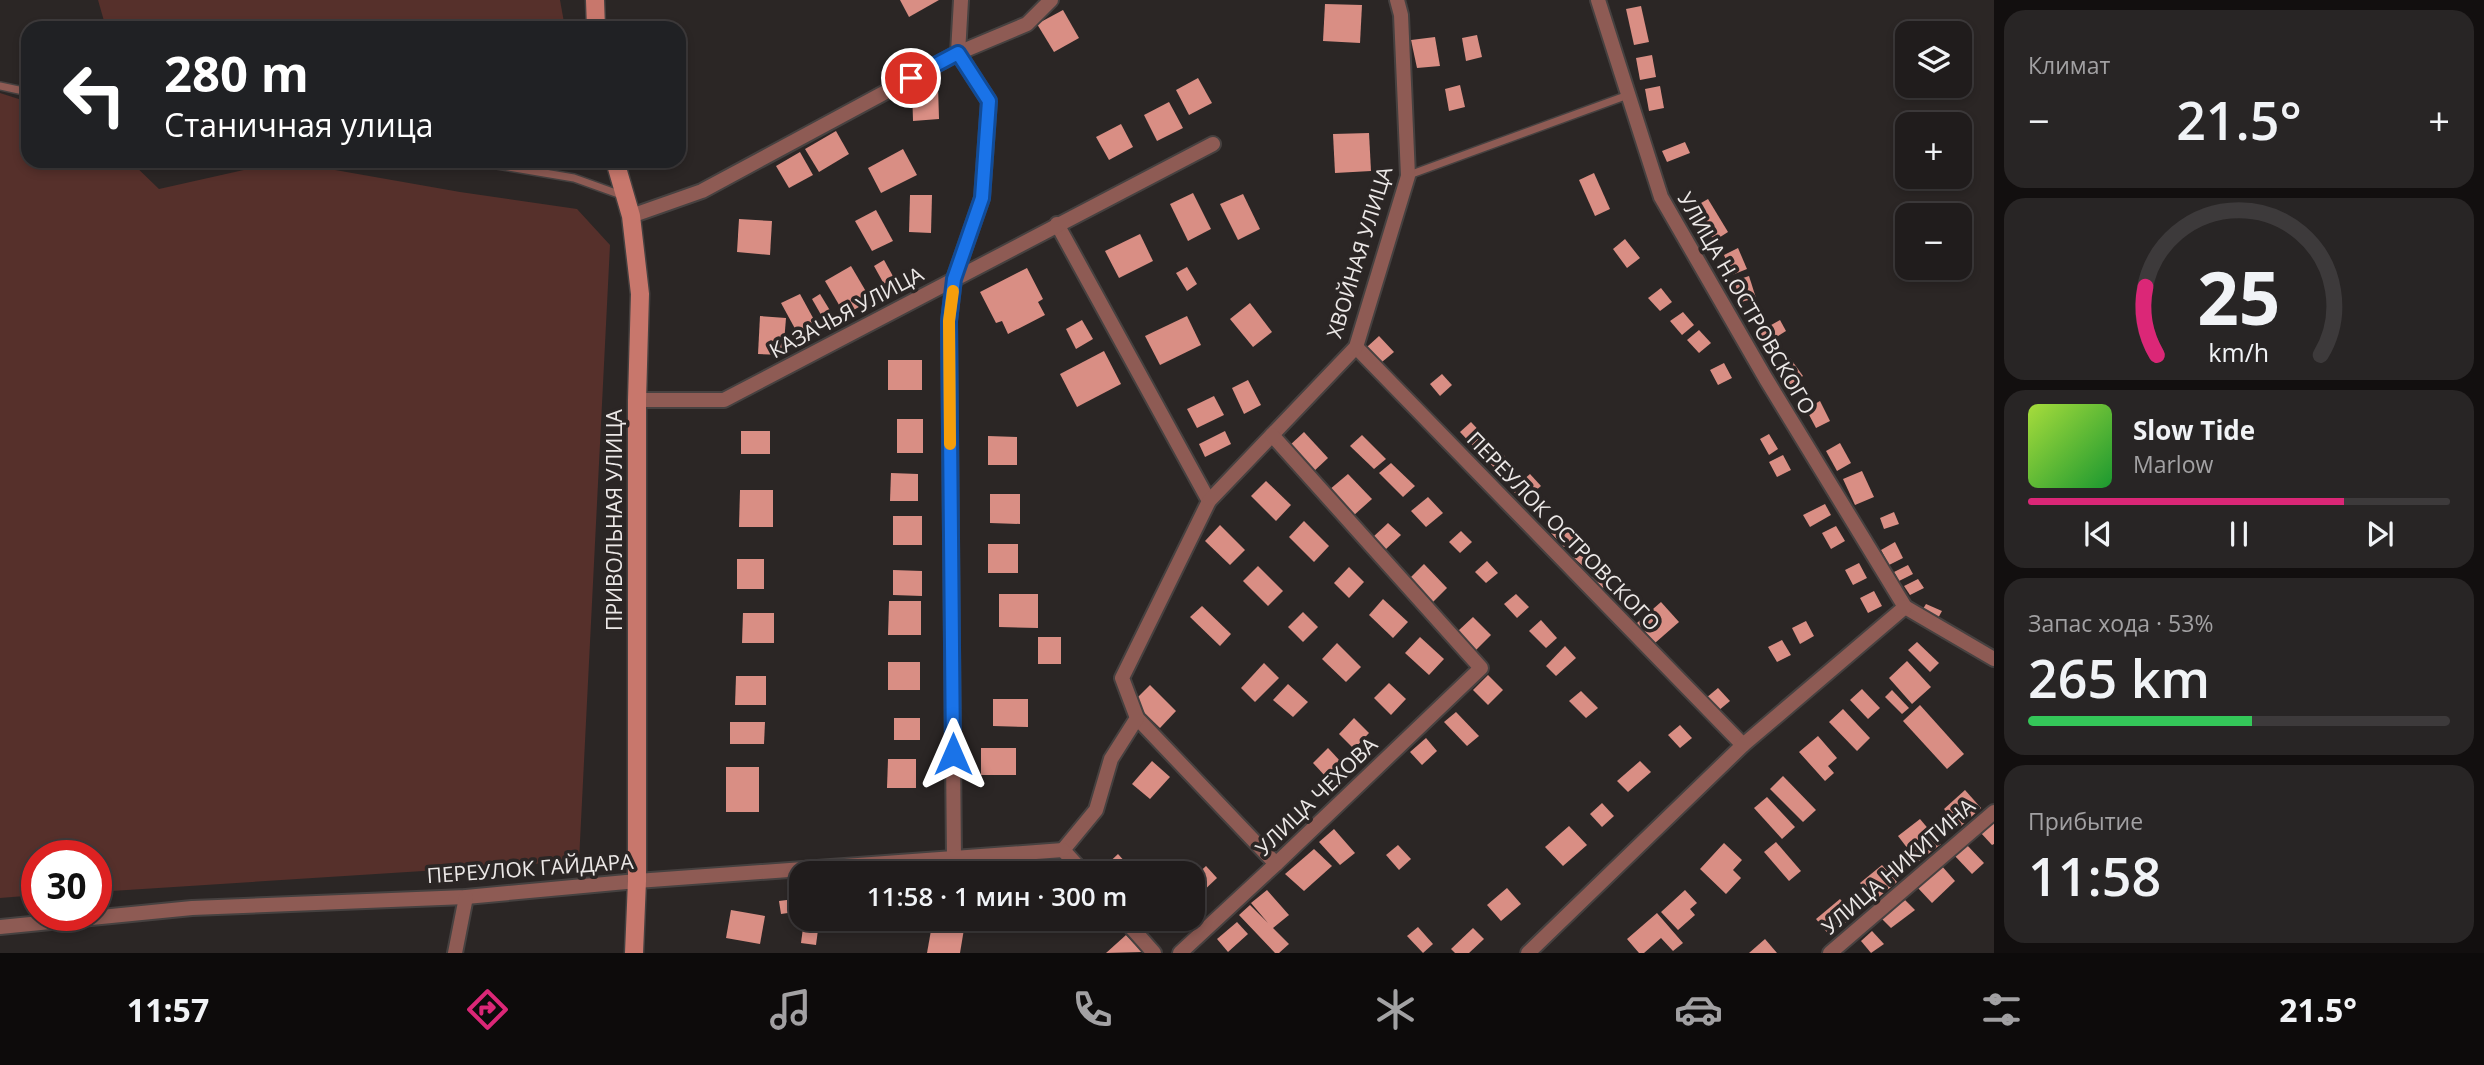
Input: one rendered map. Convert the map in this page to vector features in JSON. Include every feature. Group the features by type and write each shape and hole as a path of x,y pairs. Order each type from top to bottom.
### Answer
{"street":[{"path":"595,0 596,21"},
{"path":"954,859 949,321 954,279 982,198 989,101 958,53 961,0"},
{"path":"631,216 702,191 958,53 1027,24 1051,0"},
{"name":"ХВОЙНАЯ УЛИЦА","path":"1136,718 1122,678 1209,501 1356,347 1408,176 1401,15 1397,0"},
{"name":"УЛИЦА Н.ОСТРОВСКОГО","path":"1598,0 1661,197 1766,379 1905,607 1994,659"},
{"name":"КАЗАЧЬЯ УЛИЦА","path":"637,400 724,400 1213,144"},
{"name":"ПРИВОЛЬНАЯ УЛИЦА","path":"617,168 631,216 640,294 637,400 637,881 634,953"},
{"path":"1057,224 1209,501"},
{"name":"ПЕРЕУЛОК ОСТРОВСКОГО","path":"1356,347 1742,745"},
{"name":"УЛИЦА ЧЕХОВА","path":"1180,953 1480,668 1272,435"},
{"path":"1528,953 1742,745 1905,607"},
{"path":"1073,861 1063,850 1096,810 1111,759 1136,718 1276,864"},
{"name":"УЛИЦА НИКИТИНА","path":"1830,953 1994,812"},
{"name":"ПЕРЕУЛОК ГАЙДАРА","path":"0,927 192,908 466,897 637,881 1063,850"},
{"path":"455,953 466,897"},
{"path":"1135,931 1154,953"}],"lane":[{"path":"0,86 21,90"},
{"path":"1408,176 1628,95"},
{"path":"515,168 574,178 625,196"}],"shaded area":[{"path":"98,0 560,0 564,21 104,21"},
{"path":"0,93 21,100 21,168 137,168 159,189 253,168 324,168 577,209 610,245 579,861 112,891 112,840 21,840 21,896 0,898"}],"building":[{"path":"900,0 939,0 909,17"},
{"path":"1325,4 1362,5 1360,43 1323,41"},
{"path":"1641,6 1649,42 1634,45 1626,9"},
{"path":"1063,10 1079,38 1054,52 1037,24"},
{"path":"1477,35 1482,57 1466,61 1462,38"},
{"path":"1435,37 1440,66 1417,68 1411,40"},
{"path":"1652,55 1656,77 1640,80 1636,58"},
{"path":"1198,78 1212,103 1189,115 1176,90"},
{"path":"1460,85 1465,107 1449,111 1445,89"},
{"path":"1660,86 1664,108 1649,111 1645,89"},
{"path":"938,87 939,119 913,121 912,89"},
{"path":"1169,102 1183,128 1157,141 1144,115"},
{"path":"1121,124 1133,147 1109,160 1096,137"},
{"path":"836,131 849,154 819,172 805,149"},
{"path":"1369,133 1371,171 1335,173 1333,134"},
{"path":"1685,142 1690,153 1667,162 1662,151"},
{"path":"903,149 917,175 881,193 868,168"},
{"path":"800,152 813,175 789,188 776,166"},
{"path":"1594,173 1610,209 1595,216 1579,180"},
{"path":"1193,193 1211,229 1188,241 1170,204"},
{"path":"1243,194 1260,229 1238,240 1220,204"},
{"path":"910,195 932,195 931,233 909,232"},
{"path":"1708,199 1728,232 1714,241 1694,207"},
{"path":"876,210 893,241 872,251 855,221"},
{"path":"739,219 772,221 770,255 737,252"},
{"path":"1140,234 1153,261 1119,278 1105,251"},
{"path":"1625,239 1640,258 1627,268 1613,249"},
{"path":"1738,248 1747,269 1732,275 1724,255"},
{"path":"884,260 894,278 884,284 874,266"},
{"path":"851,266 871,300 845,315 825,281"},
{"path":"1187,267 1197,284 1187,291 1176,273"},
{"path":"1027,268 1043,299 1038,302 1045,315 1008,334 1002,321 996,323 980,292"},
{"path":"1749,276 1756,298 1741,302 1734,281"},
{"path":"1661,288 1672,302 1660,311 1648,298"},
{"path":"800,294 818,327 799,336 781,303"},
{"path":"820,294 837,322 828,327 812,299"},
{"path":"1250,303 1272,332 1253,347 1230,319"},
{"path":"1683,312 1694,325 1682,335 1670,321"},
{"path":"760,316 786,318 783,355 758,354"},
{"path":"1187,316 1201,345 1160,365 1145,336"},
{"path":"1082,320 1093,339 1076,349 1066,329"},
{"path":"1780,320 1786,331 1764,345 1757,333"},
{"path":"1699,330 1711,343 1699,353 1687,340"},
{"path":"1379,336 1394,352 1382,362 1367,347"},
{"path":"1104,351 1121,384 1077,407 1060,374"},
{"path":"1790,358 1803,376 1790,385 1777,367"},
{"path":"888,360 922,360 922,390 888,390"},
{"path":"1724,363 1732,378 1718,385 1710,370"},
{"path":"1442,374 1452,385 1440,396 1430,384"},
{"path":"1248,380 1261,405 1244,414 1232,388"},
{"path":"1214,396 1224,415 1197,428 1187,409"},
{"path":"1820,401 1830,421 1816,428 1806,409"},
{"path":"897,419 923,419 923,453 897,453"},
{"path":"1471,422 1486,438 1475,448 1460,432"},
{"path":"741,431 770,431 770,454 741,454"},
{"path":"1225,431 1231,444 1205,457 1199,444"},
{"path":"1304,432 1328,458 1312,473 1288,447"},
{"path":"1769,434 1778,449 1769,455 1760,439"},
{"path":"1362,435 1386,459 1374,469 1350,446"},
{"path":"988,436 1017,437 1017,465 988,465"},
{"path":"1840,443 1851,463 1837,471 1826,451"},
{"path":"1500,451 1510,462 1498,472 1488,461"},
{"path":"1783,455 1791,470 1777,477 1769,462"},
{"path":"1391,463 1415,486 1403,497 1379,473"},
{"path":"1862,471 1874,497 1855,505 1843,479"},
{"path":"891,473 918,474 918,501 890,501"},
{"path":"1348,474 1372,499 1353,516 1329,490"},
{"path":"1530,474 1541,486 1523,501 1512,490"},
{"path":"1266,481 1291,505 1276,521 1251,496"},
{"path":"740,490 773,490 773,527 739,527"},
{"path":"990,494 1020,494 1020,524 990,523"},
{"path":"1428,497 1443,513 1426,527 1411,511"},
{"path":"1825,504 1831,515 1810,527 1803,515"},
{"path":"1894,512 1899,524 1884,529 1880,518"},
{"path":"893,516 922,516 922,545 893,545"},
{"path":"1304,521 1329,546 1314,562 1289,537"},
{"path":"1388,523 1401,535 1385,550 1372,538"},
{"path":"1563,523 1576,536 1564,547 1551,533"},
{"path":"1220,525 1245,550 1230,565 1205,541"},
{"path":"1836,526 1845,541 1831,549 1822,533"},
{"path":"1461,531 1472,542 1460,553 1449,542"},
{"path":"1895,542 1903,558 1889,565 1881,550"},
{"path":"988,544 1018,544 1018,573 988,573"},
{"path":"1585,546 1596,557 1584,567 1573,557"},
{"path":"737,559 764,559 764,589 737,589"},
{"path":"1487,561 1498,573 1486,583 1475,572"},
{"path":"1859,563 1867,578 1853,585 1845,570"},
{"path":"1424,564 1447,588 1432,603 1409,579"},
{"path":"1908,565 1913,574 1899,581 1894,572"},
{"path":"1258,566 1283,591 1268,606 1243,581"},
{"path":"1604,566 1615,577 1603,588 1592,577"},
{"path":"1349,567 1364,582 1349,598 1334,583"},
{"path":"893,570 922,571 922,596 893,595"},
{"path":"1918,579 1924,588 1910,595 1904,586"},
{"path":"1874,591 1882,606 1868,613 1860,598"},
{"path":"999,594 1038,594 1038,628 999,627"},
{"path":"1516,594 1529,607 1517,618 1504,604"},
{"path":"1383,599 1408,622 1393,638 1369,615"},
{"path":"889,601 921,601 921,635 888,635"},
{"path":"1661,602 1679,622 1655,643 1637,623"},
{"path":"1926,604 1942,611 1937,620 1921,612"},
{"path":"1202,606 1231,634 1220,646 1190,617"},
{"path":"1303,612 1318,627 1303,642 1288,627"},
{"path":"743,613 774,613 774,643 742,643"},
{"path":"1473,617 1491,635 1476,650 1458,631"},
{"path":"1541,620 1557,638 1546,648 1529,631"},
{"path":"1806,621 1814,636 1800,644 1792,628"},
{"path":"1038,637 1061,637 1061,664 1038,664"},
{"path":"1420,637 1444,659 1429,675 1405,653"},
{"path":"1782,640 1791,655 1777,662 1768,647"},
{"path":"1917,642 1939,663 1930,672 1908,650"},
{"path":"1337,643 1361,667 1346,682 1322,659"},
{"path":"1565,646 1576,658 1556,676 1546,666"},
{"path":"1907,661 1931,687 1912,704 1889,678"},
{"path":"888,662 920,662 920,690 888,690"},
{"path":"1264,663 1279,678 1255,702 1241,688"},
{"path":"1488,675 1503,690 1488,705 1473,690"},
{"path":"736,676 766,676 766,705 735,705"},
{"path":"1389,683 1406,699 1391,715 1374,698"},
{"path":"1288,684 1308,702 1293,717 1273,700"},
{"path":"1150,685 1176,711 1160,728 1133,702"},
{"path":"1718,688 1730,701 1718,711 1706,698"},
{"path":"1862,689 1880,708 1868,719 1850,700"},
{"path":"1892,690 1909,708 1902,714 1885,697"},
{"path":"1581,691 1598,708 1586,718 1569,701"},
{"path":"993,699 1028,699 1028,727 993,726"},
{"path":"1920,705 1964,754 1947,769 1903,721"},
{"path":"1843,709 1870,738 1857,751 1829,722"},
{"path":"1456,712 1479,736 1467,746 1444,722"},
{"path":"894,718 920,718 920,740 894,740"},
{"path":"1354,718 1369,733 1354,749 1339,734"},
{"path":"730,722 765,722 764,744 730,744"},
{"path":"1680,725 1692,738 1680,748 1668,735"},
{"path":"1818,736 1837,758 1828,766 1834,773 1825,781 1799,752"},
{"path":"1426,738 1437,751 1422,765 1410,752"},
{"path":"981,748 1016,748 1016,775 981,775"},
{"path":"1328,748 1342,763 1327,778 1313,763"},
{"path":"888,759 916,759 916,788 887,788"},
{"path":"1152,761 1170,777 1150,799 1132,784"},
{"path":"1640,761 1651,772 1628,792 1617,781"},
{"path":"726,767 759,767 759,812 726,812"},
{"path":"1783,776 1816,810 1803,822 1770,789"},
{"path":"1965,790 1981,808 1960,827 1944,809"},
{"path":"1767,797 1795,827 1782,839 1754,808"},
{"path":"1602,803 1614,816 1602,827 1590,814"},
{"path":"1920,819 1941,844 1918,862 1898,836"},
{"path":"1994,820 1994,844 1992,845 1980,832"},
{"path":"1569,826 1587,845 1563,866 1545,847"},
{"path":"1334,829 1355,853 1340,865 1319,842"},
{"path":"1776,842 1801,871 1789,881 1764,852"},
{"path":"1724,843 1742,860 1733,870 1741,878 1726,894 1700,869"},
{"path":"1966,844 1984,863 1972,874 1954,855"},
{"path":"1398,845 1411,859 1399,870 1386,855"},
{"path":"1314,849 1332,866 1304,891 1285,874"},
{"path":"1118,854 1124,861 1111,861"},
{"path":"1882,865 1897,882 1874,901 1860,883"},
{"path":"1941,865 1955,881 1932,903 1917,887"},
{"path":"1205,867 1217,878 1205,889"},
{"path":"1507,888 1521,904 1501,921 1487,905"},
{"path":"1267,890 1289,915 1273,928 1289,944 1279,953 1275,953 1239,915 1250,905 1268,923 1251,903"},
{"path":"1685,890 1697,903 1690,909 1695,915 1678,930 1661,912"},
{"path":"1840,899 1854,915 1830,936 1816,919"},
{"path":"789,900 789,913 781,914 779,901"},
{"path":"1905,900 1915,910 1891,928 1881,918"},
{"path":"731,910 765,916 760,944 726,938"},
{"path":"1657,913 1683,943 1673,951 1661,938 1644,953 1639,953 1627,939"},
{"path":"1237,922 1248,934 1228,952 1217,939"},
{"path":"1418,927 1433,944 1423,953 1407,936"},
{"path":"1473,928 1484,939 1469,953 1455,953 1451,949"},
{"path":"803,931 818,931 816,945 801,943"},
{"path":"931,931 964,931 960,953 927,953"},
{"path":"1872,931 1884,944 1871,953 1861,941"},
{"path":"1126,935 1142,952 1106,953"},
{"path":"1765,939 1777,953 1749,953"}],"slow traffic":[{"path":"950,444 949,321 953,291"}],"route":[{"path":"911,78 958,53 989,101 982,198 954,279 949,321 953,754"}]}
